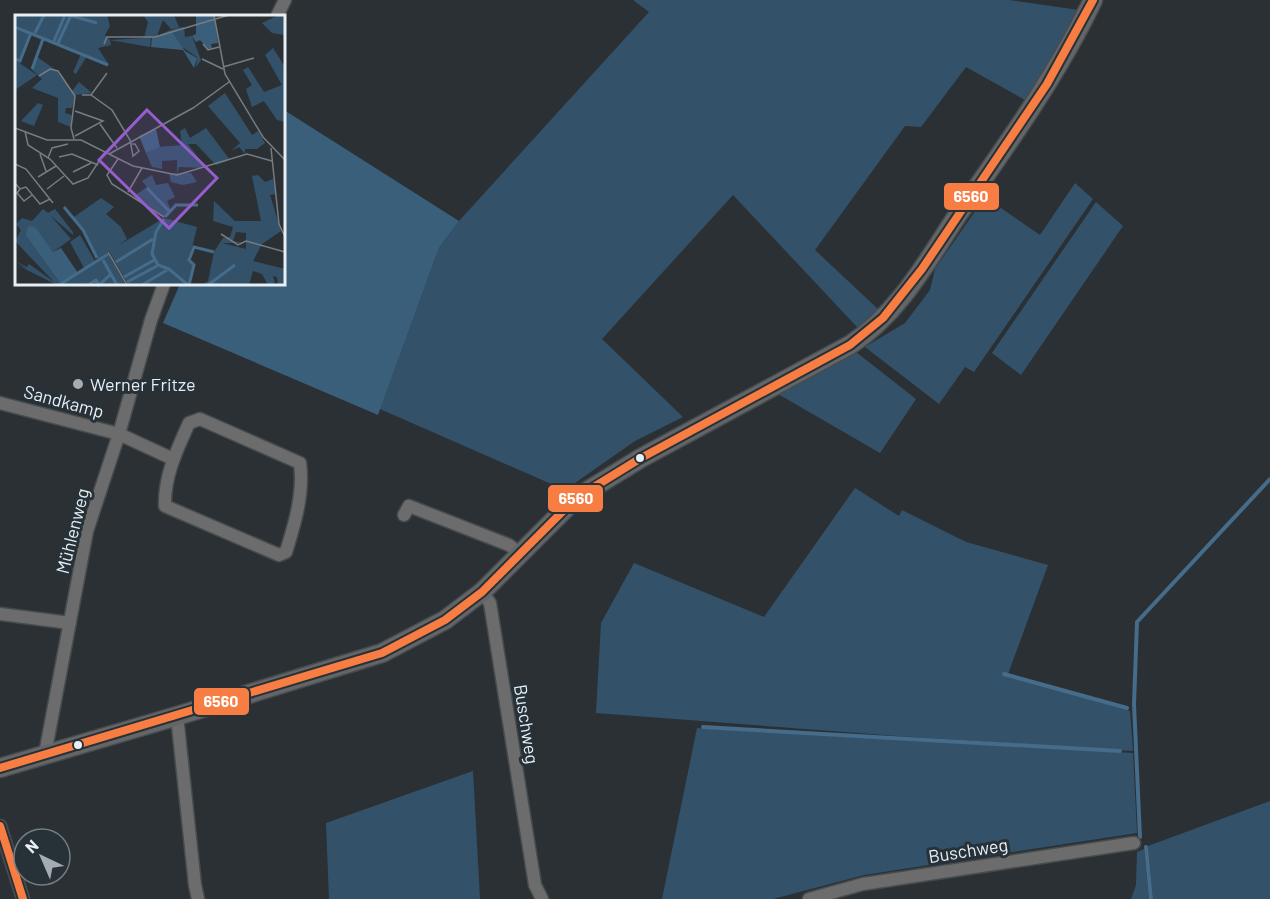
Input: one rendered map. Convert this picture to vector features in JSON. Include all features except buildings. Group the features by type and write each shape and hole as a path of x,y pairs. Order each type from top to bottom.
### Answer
{"street":[{"path":"278,15 285,0"},
{"path":"0,768 382,653 445,620 482,592 576,498 641,459 868,333 897,306 1021,125 1075,38 1093,0"},
{"name":"Mühlenweg","path":"45,754 87,531 164,285"},
{"name":"Sandkamp","path":"0,403 119,434 173,459"},
{"path":"200,419 300,463 302,474 297,515 286,552 279,555 165,506 165,490 173,459 189,423 200,419"},
{"path":"404,516 409,506 509,545 520,553"},
{"name":"Buschweg","path":"482,592 490,603 535,885 542,899"},
{"path":"0,614 70,623"},
{"path":"177,716 198,899"},
{"path":"0,826 23,899"},
{"name":"Buschweg","path":"808,899 863,884 1134,843"}],"shaded area":[{"path":"633,0 1009,0 1079,10 1068,34 1025,100 966,67 921,127 905,126 815,250 879,310 858,328 733,195 602,339 683,417 635,441 565,490 380,409 439,248 459,221 649,12"},
{"path":"285,111 459,221 439,248 378,415 163,323 180,285 285,285"},
{"path":"1075,183 1093,199 974,372 965,367 939,404 865,347 905,323 930,290 935,269 985,197 1040,235"},
{"path":"1096,202 1123,226 1021,375 992,353"},
{"path":"856,352 916,399 880,453 778,394"},
{"path":"855,488 899,516 902,510 966,542 1048,565 1008,674 1003,674 1130,711 1133,751 596,713 601,623 634,563 764,617"},
{"path":"697,728 1133,753 1137,833 864,875 773,899 662,899"},
{"path":"473,771 480,899 329,899 326,823"},
{"path":"1270,801 1270,899 1153,899 1148,846"},
{"path":"1144,849 1149,899 1131,899 1136,885 1137,852"}],"waterway":[{"path":"1140,837 1134,704 1137,622 1270,479"},
{"path":"1004,674 1127,708"},
{"path":"703,727 1120,751"},
{"path":"1146,847 1151,899"}],"transit line":[{"name":"6560","path":"0,768 382,653 445,620 482,592 576,498 641,458 850,345 883,318 922,269 1047,84 1093,0"},
{"name":"6560","path":"0,826 23,899"}],"place":[{"name":"Werner Fritze","path":"78,384"}]}
